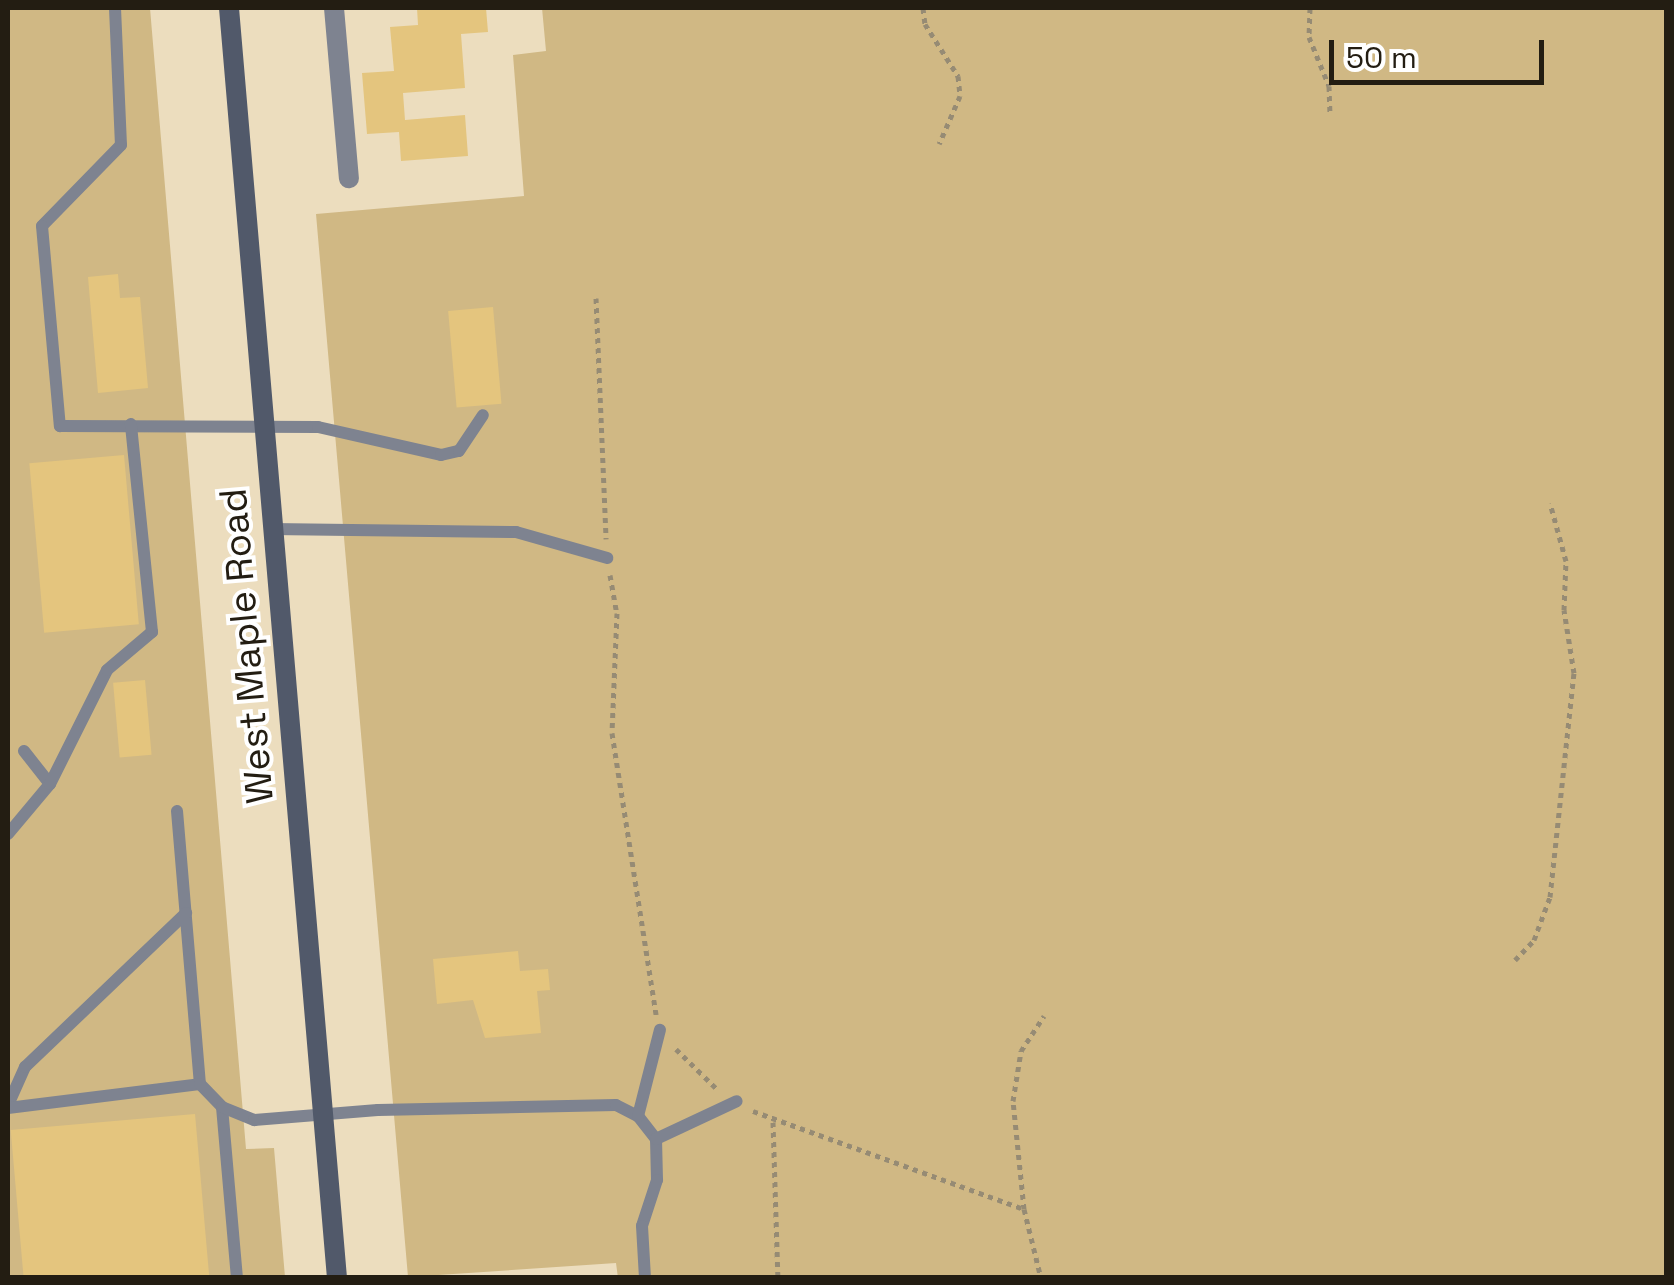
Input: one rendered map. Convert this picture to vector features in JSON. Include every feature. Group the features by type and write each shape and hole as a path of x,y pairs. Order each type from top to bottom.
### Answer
{"main road":[{"name":"West Maple Road","path":"228,8 337,1278"}],"street":[{"path":"334,8 349,178"}],"lane":[{"path":"115,8 120,145 42,226 60,426 318,426 440,454 459,452 482,415"},
{"path":"8,834 50,784 107,670 152,632 131,424"},
{"path":"271,529 516,532 607,558"},
{"path":"24,751 50,784"},
{"path":"177,811 200,1084 222,1107 254,1120 600,1103 638,1116 656,1139 657,1180 642,1226 645,1278"},
{"path":"8,1106 25,1067 186,913"},
{"path":"638,1116 660,1030"},
{"path":"8,1106 200,1084"},
{"path":"656,1139 738,1101"},
{"path":"222,1107 236,1278"}],"path":[{"path":"923,8 925,24 958,76 960,96 939,144"},
{"path":"1310,8 1309,37 1328,86 1330,112"},
{"path":"596,298 607,558 618,613 612,733 628,867 660,1030 699,1079 772,1122 1024,1209"},
{"path":"1515,960 1534,940 1550,897 1574,673 1564,610 1566,561 1550,503"},
{"path":"1041,1278 1024,1209 1013,1101 1021,1051 1044,1016"},
{"path":"772,1122 778,1278"}],"shaded area":[{"path":"8,8 150,8 246,1149 274,1148 285,1277 8,1277"},
{"path":"542,8 1666,8 1666,1277 618,1278 616,1263 408,1277 316,214 524,196 513,55 546,51"}],"building":[{"path":"417,8 486,8 488,32 461,34 465,88 403,93 405,120 465,115 468,156 401,161 399,132 367,134 362,73 394,71 390,27 418,25"},
{"path":"118,274 120,298 140,297 148,388 98,393 88,277"},
{"path":"493,307 501,404 457,408 448,311"},
{"path":"124,455 139,624 44,633 29,463"},
{"path":"145,680 152,755 120,758 113,683"},
{"path":"518,951 520,971 548,969 550,990 537,991 541,1033 485,1038 473,1000 437,1004 433,959"},
{"path":"195,1114 209,1278 24,1278 11,1130"}]}
